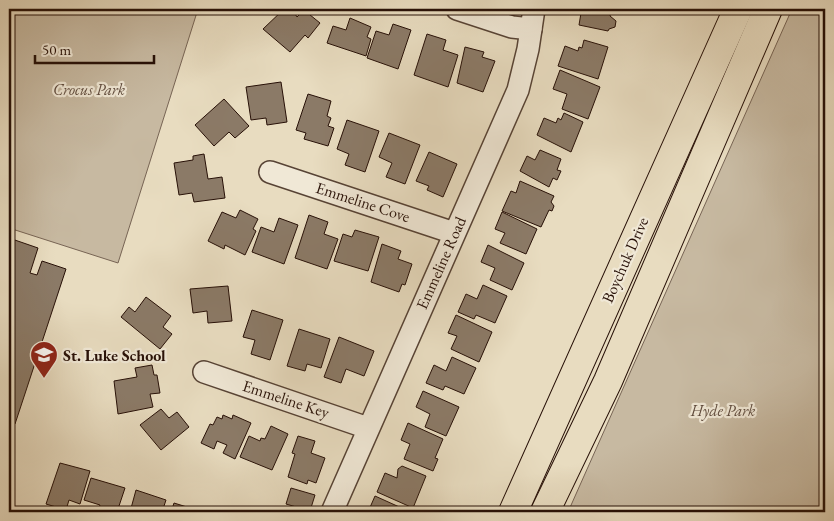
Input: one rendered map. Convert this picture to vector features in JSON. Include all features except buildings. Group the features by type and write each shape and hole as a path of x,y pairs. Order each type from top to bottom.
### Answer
{"main road":[{"name":"Boychuk Drive","path":"513,512 738,9"},
{"name":"Boychuk Drive","path":"544,512 608,381 768,9"}],"street":[{"path":"457,9 512,26 533,19"},
{"name":"Emmeline Road","path":"332,512 518,90 533,19"},
{"name":"Emmeline Cove","path":"270,172 437,226 454,234"},
{"name":"Emmeline Key","path":"204,372 368,428"}],"green space":[{"name":"Crocus Park","path":"9,9 198,9 118,263 9,228"},
{"name":"Hyde Park","path":"792,9 825,9 825,512 568,512"}],"place":[{"name":"St. Luke School","path":"44,379"}]}
